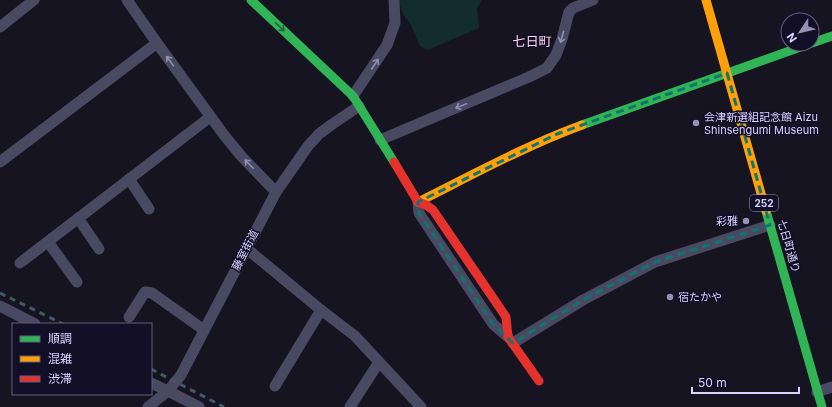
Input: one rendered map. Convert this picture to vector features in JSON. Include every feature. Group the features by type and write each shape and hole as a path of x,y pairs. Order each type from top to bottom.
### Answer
{"main road":[{"path":"251,0 353,96 418,202 556,134 786,52"},
{"name":"七日町通り","path":"706,0 822,407"},
{"path":"820,40 832,36"},
{"path":"510,340 539,381"}],"street":[{"path":"0,27 34,0"},
{"path":"127,0 210,117 242,157 276,192"},
{"path":"353,96 387,45 395,23 394,0"},
{"path":"380,140 548,68 556,55 562,39 569,12 569,5 573,8 593,0"},
{"path":"0,162 157,43"},
{"name":"藤室街道","path":"148,407 168,391 180,375 276,192 308,146 319,134 359,106"},
{"path":"20,263 210,117"},
{"path":"129,179 149,209"},
{"path":"418,202 419,213 492,324 510,340 655,262 770,225"},
{"path":"78,218 99,249"},
{"path":"48,242 77,282"},
{"path":"246,248 355,336 421,407"},
{"path":"129,317 145,292 152,293 204,330"},
{"path":"0,306 33,323"},
{"path":"275,386 321,310"},
{"path":"350,407 379,362"},
{"path":"152,383 199,407"},
{"path":"817,392 832,387"}],"highlighted area":[{"path":"727,73 770,225 655,262 583,300 513,343 493,324 419,213 418,202 557,134"}],"green space":[{"path":"399,0 482,0 477,8 479,28 428,50 420,46 411,25 402,12"}],"railway":[{"path":"0,293 61,323"},
{"path":"152,370 224,407"}],"traffic: fast":[{"path":"251,0 353,96 394,162"},
{"path":"820,40 832,36"},
{"path":"582,125 787,52"},
{"path":"766,211 822,407"}],"traffic: slow":[{"path":"706,0 766,211"},
{"path":"418,202 519,151 582,125"}],"traffic: jam":[{"path":"394,162 418,202 433,210 506,317 508,337 539,381"}],"place":[{"name":"会津新選組記念館 Aizu Shinsengumi Museum","path":"696,123"},
{"name":"彩雅","path":"746,221"},
{"name":"宿たかや","path":"670,297"}],"district":[{"name":"七日町","path":"532,41"}]}
